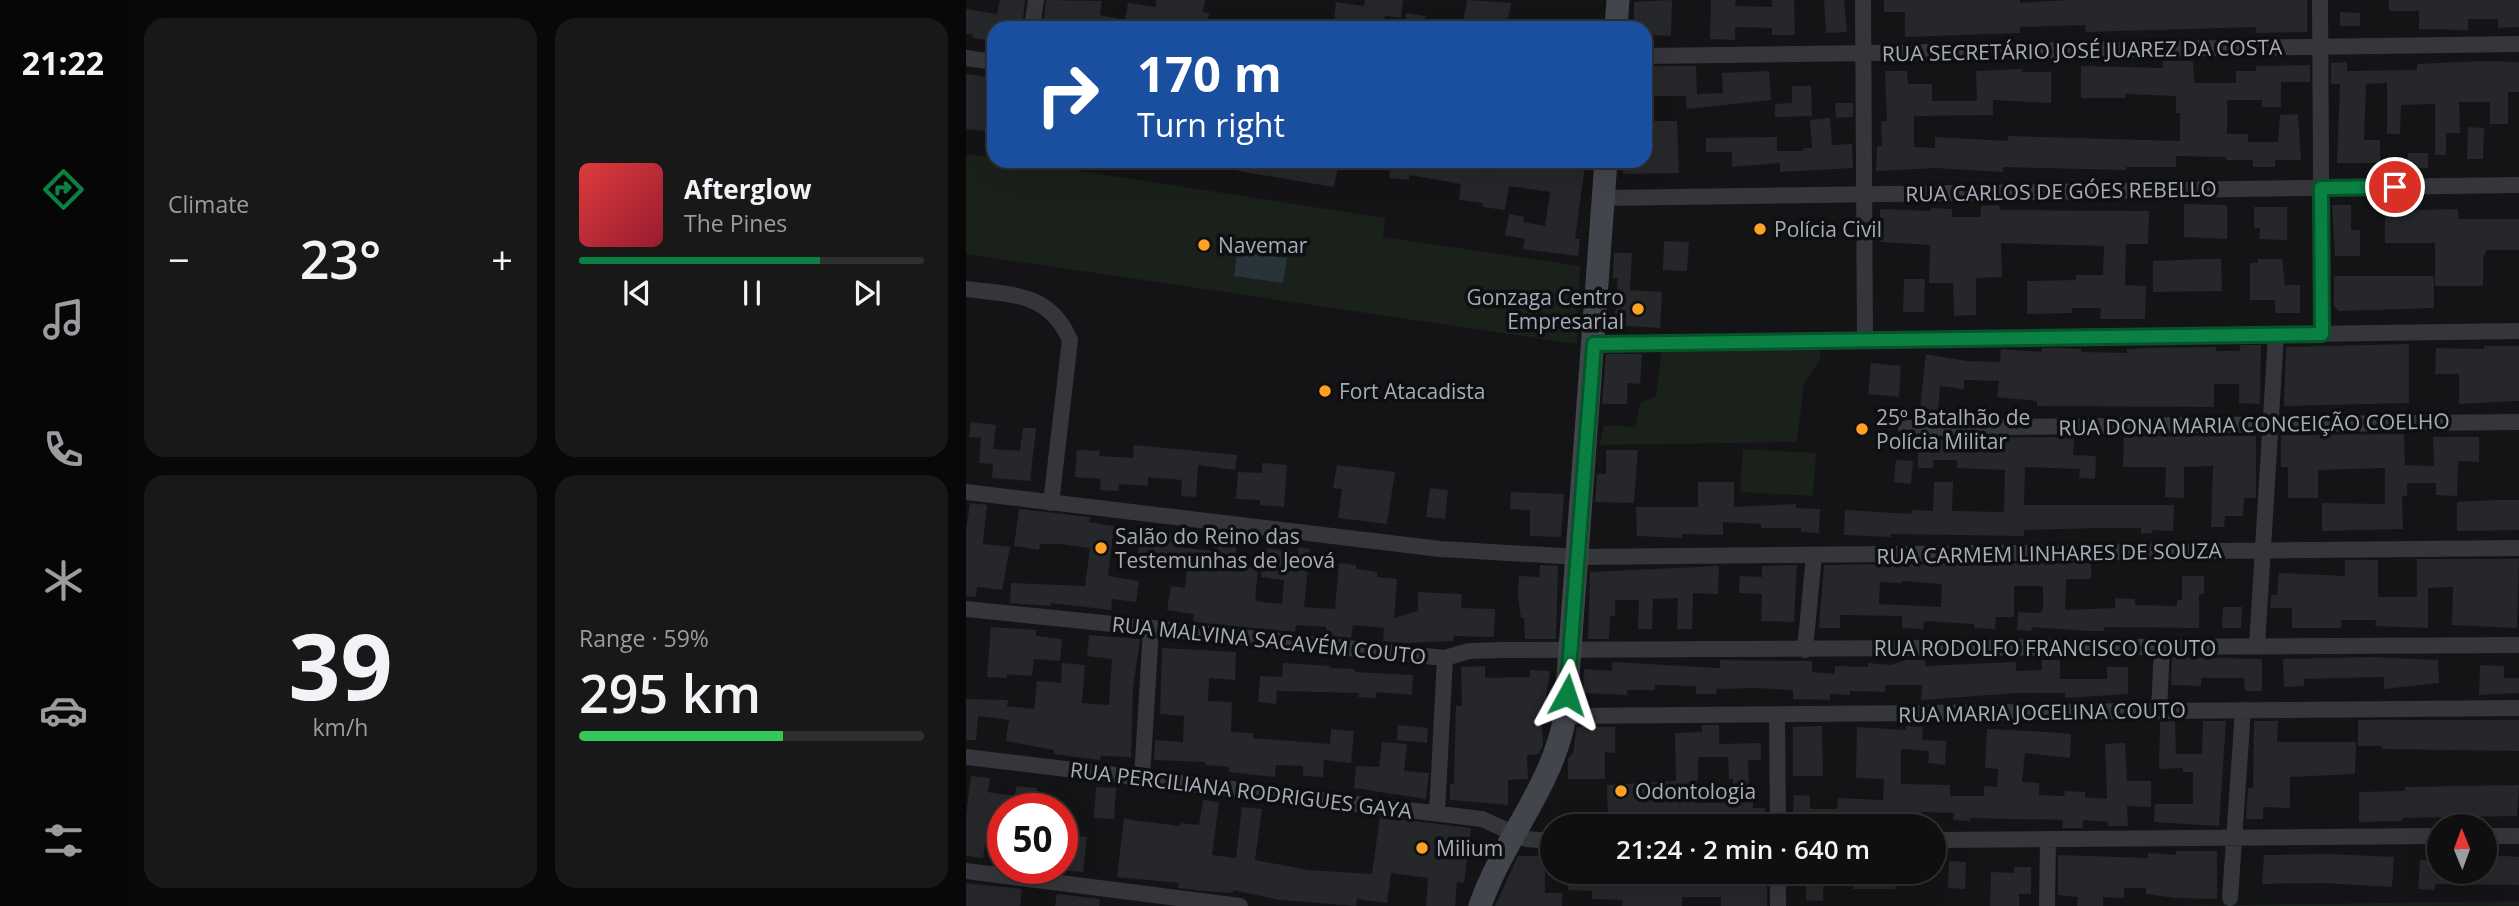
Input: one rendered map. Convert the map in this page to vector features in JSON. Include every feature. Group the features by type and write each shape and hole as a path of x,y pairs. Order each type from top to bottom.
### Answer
{"main road":[{"path":"1613,1 1615,21"},
{"path":"1480,906 1512,834 1552,768 1565,716 1579,557 1606,168"}],"street":[{"path":"1033,21 1036,0"},
{"path":"1863,0 1865,341"},
{"path":"2320,0 2322,334"},
{"name":"RUA SECRETÁRIO JOSÉ JUAREZ DA COSTA","path":"1652,56 2519,44"},
{"path":"966,58 987,61"},
{"name":"RUA CARLOS DE GÓES REBELLO","path":"1604,198 2519,185"},
{"path":"966,289 1034,300 1059,319 1070,340 1051,503"},
{"path":"1594,344 2519,331"},
{"path":"2257,646 2276,335"},
{"name":"RUA DONA MARIA CONCEIÇÃO COELHO","path":"1906,428 2519,422"},
{"name":"RUA CARMEM LINHARES DE SOUZA","path":"966,492 1440,549 1579,557 2519,548"},
{"path":"1805,650 1814,555"},
{"name":"RUA MALVINA SACAVÉM COUTO","path":"966,609 1445,658 1469,651 1571,651"},
{"path":"1142,778 1151,629"},
{"name":"RUA RODOLFO FRANCISCO COUTO","path":"1571,651 2519,645"},
{"path":"2159,711 2162,647"},
{"path":"1437,813 1445,658"},
{"name":"RUA MARIA JOCELINA COUTO","path":"1565,716 2519,708"},
{"path":"2230,898 2243,710"},
{"path":"1777,715 1778,814"},
{"name":"RUA PERCILIANA RODRIGUES GAYA","path":"966,757 1482,819 1512,834 1540,840"},
{"path":"1946,839 2427,836"},
{"path":"2497,836 2519,836"},
{"path":"2047,906 2048,839"},
{"path":"966,871 1240,906"},
{"path":"1778,884 1778,906"}],"shaded area":[{"name":"Navemar","path":"966,154 987,157 987,168 1060,168 1385,218 1383,237 1580,266 1577,344 966,254"},
{"path":"1237,252 1287,258 1283,283 1234,276"},
{"path":"1819,345 1821,358 1804,383 1797,442 1600,445 1604,425 1635,427 1640,403 1656,396 1662,349"},
{"path":"1743,449 1816,453 1813,496 1740,492"},
{"path":"2519,901 2519,906 2173,906"}],"building":[{"path":"1000,0 1025,0 1023,21 987,21 987,40 972,38 973,34 966,34 966,9 997,14"},
{"path":"1046,0 1102,1 1100,15 1125,20 1128,3 1156,7 1156,0 1205,0 1203,12 1209,13 1208,21 1044,21"},
{"path":"1365,0 1403,0 1401,18 1385,16 1384,21 1334,20 1336,2 1364,6"},
{"path":"1467,0 1511,3 1507,21 1463,21"},
{"path":"1672,0 1671,36 1652,35 1652,21 1634,21 1634,2"},
{"path":"1711,0 1736,0 1735,6 1772,7 1772,0 1794,0 1795,35 1772,35 1772,28 1735,27 1735,40 1710,39"},
{"path":"1824,0 1844,0 1847,32 1826,33"},
{"path":"1884,0 2020,0 2020,3 2067,0 2307,0 2307,32 2256,33 2256,27 2086,32 2085,25 2020,27 2020,33 1905,37 1905,12 1884,12"},
{"path":"2389,0 2519,0 2519,27 2498,28 2498,19 2468,19 2468,30 2419,29 2419,11 2389,11"},
{"path":"2340,12 2360,13 2360,26 2340,26"},
{"path":"1406,13 1426,16 1425,21 1405,21"},
{"path":"2163,61 2193,61 2194,83 2236,83 2236,71 2256,71 2256,66 2310,65 2310,82 2281,82 2281,107 2262,107 2262,100 2227,100 2227,134 2248,134 2248,142 2278,142 2280,115 2298,114 2301,160 2275,160 2275,167 2253,167 2253,160 2176,156 2176,167 2126,167 2126,170 2003,167 2003,172 1935,168 1876,171 1877,146 1882,146 1881,121 1887,121 1885,71 1907,71 1908,84 1932,84 1932,101 1977,101 1976,71 2022,69 2022,72 2051,72 2051,103 1993,100 1993,115 1914,116 1914,147 1935,148 1935,137 2008,141 2008,136 2180,141 2180,113 2176,113 2176,96 2125,94 2125,98 2081,98 2081,66 2163,68"},
{"path":"2347,62 2347,71 2417,70 2417,64 2519,62 2519,92 2508,92 2508,124 2490,124 2490,102 2459,102 2460,133 2446,133 2446,155 2435,155 2435,104 2401,105 2400,134 2387,134 2387,83 2366,84 2364,140 2380,140 2380,163 2337,163 2340,84 2331,84 2331,63"},
{"path":"1652,66 1696,66 1697,94 1723,93 1722,73 1769,71 1771,100 1687,109 1686,96 1652,96"},
{"path":"966,74 987,77 987,131 966,129"},
{"path":"1792,86 1811,86 1812,116 1775,117 1775,104 1792,103"},
{"path":"1835,103 1853,103 1853,117 1836,118"},
{"path":"1830,118 1832,145 1852,144 1853,168 1780,172 1780,163 1732,167 1732,152 1706,152 1706,138 1777,137 1777,151 1803,151 1803,148 1812,148 1810,120"},
{"path":"1652,121 1677,121 1679,173 1623,174 1623,168 1652,168"},
{"path":"2468,127 2484,128 2483,159 2467,159"},
{"path":"2408,153 2428,153 2428,168 2408,167"},
{"path":"1239,168 1338,168 1334,187 1238,171"},
{"path":"1390,168 1460,168 1489,171 1489,168 1585,168 1575,239 1580,239 1578,256 1523,249 1525,239 1505,235 1509,214 1524,217 1523,222 1545,226 1550,192 1509,186 1505,210 1483,207 1483,203 1459,200 1461,184 1409,175 1409,180 1389,178"},
{"path":"2184,204 2227,205 2227,239 2184,237"},
{"path":"1999,205 2000,210 2149,211 2148,244 2126,244 2125,285 2146,286 2145,319 2100,319 2101,308 2072,308 2072,313 2027,314 2027,281 2076,280 2076,275 2103,275 2104,246 2001,243 2002,277 1976,278 1976,315 1954,316 1953,283 1929,283 1930,245 1880,242 1880,209 1952,209 1952,217 1981,217 1981,206"},
{"path":"2332,205 2351,205 2351,230 2360,230 2360,256 2335,256"},
{"path":"2254,207 2287,207 2287,240 2259,239 2260,228 2254,228"},
{"path":"2458,209 2458,219 2519,219 2519,250 2487,250 2483,258 2483,286 2435,286 2435,243 2385,243 2385,211"},
{"path":"1664,241 1689,242 1687,271 1663,270"},
{"name":"Gonzaga Centro Empresarial","path":"1614,253 1632,253 1630,290 1662,292 1660,328 1614,325 1618,278 1613,278"},
{"path":"2221,259 2222,291 2153,292 2153,261"},
{"path":"2258,259 2282,259 2285,285 2300,285 2300,313 2275,313 2275,300 2250,300 2250,263 2258,263"},
{"path":"2334,276 2434,276 2434,308 2339,311 2334,306"},
{"path":"1904,279 1925,279 1924,312 1903,312"},
{"path":"2409,344 2409,403 2284,406 2286,347"},
{"path":"2240,345 2261,345 2260,404 2239,403 2239,384 2214,384 2214,407 2037,406 2037,401 1997,397 1999,381 1964,380 1964,389 1940,386 1938,410 1920,409 1926,354 1966,361 2000,362 2001,349 2041,352 2042,348 2057,348 2081,349 2081,352 2127,353 2127,349 2149,348 2216,347 2216,351 2240,351"},
{"path":"2484,346 2519,346 2519,401 2459,404 2459,374 2435,374 2436,348 2484,349"},
{"path":"1606,354 1642,354 1640,384 1627,383 1627,404 1602,404"},
{"path":"1871,363 1901,366 1899,397 1868,394"},
{"path":"971,422 996,425 993,449 1020,451 1023,428 1036,428 1030,481 992,478 993,464 979,463 981,438 969,437"},
{"path":"2404,434 2405,465 2434,466 2433,437 2479,437 2479,462 2458,461 2457,496 2436,495 2436,483 2407,483 2407,496 2402,496 2403,529 2322,531 2322,503 2385,504 2385,468 2318,470 2318,498 2288,498 2288,467 2281,467 2281,435"},
{"path":"2124,436 2256,436 2256,498 2244,498 2243,516 2225,516 2224,527 2211,527 2213,466 2184,467 2184,498 2165,497 2166,467 2123,467"},
{"path":"2074,437 2073,455 2096,456 2095,479 2079,478 2080,469 2025,467 2024,505 2174,505 2173,531 2152,530 2152,533 2141,534 2141,528 2102,528 2024,530 2024,536 1844,535 1845,510 1911,514 1912,510 1933,511 1934,482 1953,482 1952,511 2004,512 2005,470 1957,468 1957,460 1933,460 1933,468 1918,468 1918,447 1937,448 1938,440 1957,438"},
{"path":"1134,445 1237,455 1235,470 1198,465 1196,497 1181,496 1182,480 1148,477 1148,486 1119,484 1118,491 1100,490 1101,479 1075,477 1077,450 1100,451 1099,456 1133,458"},
{"path":"1606,450 1638,450 1634,503 1595,502 1597,474 1606,474"},
{"path":"1896,460 1913,461 1911,484 1894,482"},
{"path":"1262,463 1287,465 1284,507 1260,505 1260,500 1236,499 1238,472 1262,473"},
{"path":"1337,465 1395,472 1387,524 1338,518 1342,489 1333,488"},
{"path":"1698,482 1734,482 1734,507 1796,504 1796,508 1820,509 1819,533 1801,532 1801,528 1761,528 1761,524 1723,522 1723,535 1682,534 1682,538 1637,536 1636,507 1698,507"},
{"path":"1430,488 1448,490 1445,519 1426,517"},
{"path":"1511,492 1564,494 1561,537 1530,536 1530,510 1510,509"},
{"path":"2519,500 2519,530 2457,531 2457,502"},
{"path":"970,503 987,505 983,544 1010,547 1002,590 977,587 976,597 966,596 966,531"},
{"path":"1019,509 1090,517 1089,522 1114,526 1108,576 1139,581 1136,602 1112,599 1111,610 1051,603 1050,606 1010,603 1011,583 1085,586 1090,548 1040,544 1039,550 1014,546"},
{"path":"1141,532 1185,536 1184,548 1214,551 1215,535 1237,536 1235,566 1258,568 1255,601 1282,604 1284,580 1261,577 1265,548 1298,553 1299,547 1310,549 1304,607 1335,609 1339,563 1356,565 1356,569 1377,572 1377,577 1397,579 1394,618 1418,611 1418,592 1462,594 1461,608 1495,609 1494,637 1454,636 1453,641 1405,643 1383,641 1384,628 1353,625 1351,638 1326,635 1326,627 1296,625 1295,632 1193,622 1194,614 1167,610 1171,586 1185,588 1188,561 1138,553"},
{"path":"2417,559 2519,559 2517,628 2452,625 2453,587 2428,588 2428,628 2375,626 2376,620 2341,620 2341,628 2292,628 2292,608 2270,608 2271,595 2277,595 2279,573 2345,576 2345,560 2378,560 2378,597 2417,597"},
{"path":"2091,563 2091,579 2066,579 2065,610 2115,608 2115,598 2135,599 2135,605 2177,606 2177,600 2182,600 2182,576 2204,576 2204,594 2199,594 2199,628 2104,627 2104,631 2087,631 2032,627 2031,631 2017,630 2018,612 2040,613 2043,609 2043,586 2014,586 2014,617 1996,617 1995,629 1974,628 1974,624 1924,621 1923,629 1902,628 1902,616 1840,615 1840,628 1819,628 1824,565","holes":["1880,582 1942,584 1941,607 1879,604"]},
{"path":"1540,565 1558,566 1556,639 1525,639 1524,618 1521,618 1518,595 1519,576 1539,577"},
{"path":"1797,565 1794,622 1761,621 1762,594 1739,593 1740,576 1762,577 1762,566"},
{"path":"1719,566 1718,594 1693,593 1692,629 1677,629 1678,598 1653,599 1652,629 1638,629 1639,600 1615,600 1615,616 1610,616 1609,639 1588,639 1590,572"},
{"path":"2223,607 2242,607 2241,628 2222,628"},
{"path":"991,627 1036,630 1036,636 1062,639 1060,661 1034,659 1032,676 1007,674 1007,678 987,677"},
{"path":"1089,635 1140,639 1133,688 1131,757 1101,756 1100,760 1054,754 1054,750 1006,741 1009,720 978,716 976,740 966,740 966,699 1008,700 1007,706 1034,709 1037,681 1061,683 1062,663 1085,665 1082,703 1109,705 1112,659 1087,656"},
{"path":"1162,648 1236,652 1235,680 1209,678 1208,701 1232,702 1231,732 1253,733 1253,738 1330,744 1331,729 1354,731 1351,763 1324,760 1323,777 1303,776 1303,766 1276,765 1275,777 1229,772 1229,767 1205,765 1205,762 1154,760 1155,740 1183,742 1184,716 1160,714"},
{"path":"2172,657 2262,659 2262,691 2245,691 2244,678 2201,678 2201,686 2171,685"},
{"path":"2371,657 2438,660 2439,683 2384,689 2384,677 2337,678 2304,679 2304,686 2284,687 2283,659"},
{"path":"1720,660 1812,661 1812,672 1835,674 1835,666 1868,667 1868,663 1891,665 1906,660 1925,660 1925,666 2016,662 2016,671 2042,670 2042,660 2060,660 2060,679 2107,679 2107,667 2128,667 2128,694 2065,698 2065,693 2017,693 1921,700 1922,685 1886,685 1885,692 1850,691 1850,695 1830,694 1830,700 1793,699 1793,690 1756,688 1717,689 1716,694 1696,694 1696,686 1655,685 1655,690 1627,690 1627,695 1583,693 1584,669 1612,671 1612,662 1720,668"},
{"path":"1283,663 1355,669 1355,672 1413,675 1412,695 1376,692 1376,698 1358,697 1359,693 1277,691 1276,704 1258,702 1260,676 1282,677"},
{"path":"2480,665 2504,666 2504,678 2519,678 2519,693 2479,695"},
{"path":"1485,666 1485,678 1530,677 1530,670 1550,671 1542,725 1543,745 1539,754 1527,755 1528,779 1508,780 1508,805 1450,800 1450,784 1454,784 1456,706 1462,706 1461,667"},
{"path":"2358,720 2519,720 2519,751 2382,749 2382,746 2358,746"},
{"path":"2175,721 2176,754 2202,754 2203,721 2226,721 2219,826 2154,822 2155,804 2193,804 2193,772 2183,772 2183,768 2159,769 2160,722"},
{"path":"2254,721 2278,721 2277,742 2356,742 2355,774 2290,777 2290,808 2263,807 2263,819 2246,819 2248,788 2253,788"},
{"path":"1398,725 1428,728 1427,743 1397,740"},
{"path":"1702,725 1719,725 1719,744 1761,743 1761,760 1748,760 1749,787 1753,787 1753,808 1765,808 1765,814 1608,814 1607,785 1676,781 1675,733 1702,732","holes":["1698,757 1728,757 1729,779 1733,779 1733,802 1697,803"]},
{"path":"1822,726 1823,776 1793,776 1793,727"},
{"path":"1906,726 1923,727 1922,740 1946,741 1945,765 1928,763 1929,751 1901,749 1901,784 1950,785 1950,796 1984,796 1984,786 1997,787 1998,769 1985,768 1987,729 2071,734 2070,758 2025,753 2022,782 2039,783 2039,795 2064,796 2065,791 2085,792 2085,797 2107,799 2105,744 2125,743 2127,781 2151,781 2151,807 2127,806 2128,826 2108,826 2108,822 2083,820 2083,828 2062,828 2063,820 1953,820 1954,813 1793,814 1794,795 1810,796 1810,809 1837,809 1838,798 1883,800 1884,779 1856,778 1857,727 1906,730"},
{"path":"1577,727 1615,727 1615,753 1605,752 1605,779 1568,779 1568,758 1573,753"},
{"path":"1382,742 1407,744 1404,771 1429,773 1426,799 1354,788 1356,766 1379,767"},
{"path":"971,776 990,778 988,792 995,793 987,793 987,829 983,858 966,856 966,815"},
{"path":"2519,785 2517,816 2427,814 2427,818 2402,818 2402,821 2359,822 2359,792 2405,791 2405,787"},
{"path":"1016,786 1037,788 1036,793 1015,793"},
{"path":"1096,787 1116,788 1114,819 1094,818"},
{"path":"1203,800 1219,802 1212,855 1236,858 1242,807 1262,809 1255,860 1308,870 1372,874 1380,817 1471,828 1464,883 1457,882 1455,906 1426,906 1428,878 1391,873 1387,903 1357,899 1356,906 1280,900 1233,890 1233,893 1178,888 1179,883 1117,877 1124,819 1180,826 1181,823 1199,825"},
{"path":"1078,836 1087,837 1083,872 1078,872"},
{"path":"2176,851 2217,851 2217,899 2176,898 2146,894 2146,888 2124,888 2124,898 2103,897 2103,906 2077,906 2078,897 2058,895 2058,855 2148,858 2148,853 2176,855"},
{"path":"2264,855 2394,857 2392,887 2322,883 2262,884"},
{"path":"2497,855 2519,857 2519,885 2435,884 2497,884"},
{"path":"1518,856 1540,856 1540,884 1545,884 1545,893 1562,893 1562,906 1495,906"},
{"path":"2420,860 2427,860 2427,884 2435,884 2435,890 2418,889"},
{"path":"1949,861 1966,862 1965,889 1948,888"},
{"path":"2014,867 2031,867 2031,894 2019,894 2019,906 1990,906 1991,872 2014,873"},
{"path":"966,883 1022,889 1020,906 966,906"},
{"path":"1568,884 1767,884 1767,906 1721,906 1721,897 1682,897 1682,906 1622,906 1623,900 1592,899 1592,891 1568,890"},
{"path":"1807,884 1824,884 1823,901 1806,900"},
{"path":"1854,884 1896,884 1895,889 1853,889"},
{"path":"1057,894 1100,899 1099,906 1055,906"}],"place":[{"name":"Polícia Civil","path":"1760,229"},
{"name":"Navemar","path":"1204,245"},
{"name":"Gonzaga Centro Empresarial","path":"1638,309"},
{"name":"Fort Atacadista","path":"1325,391"},
{"name":"25º Batalhão de Polícia Militar","path":"1862,429"},
{"name":"Salão do Reino das Testemunhas de Jeová","path":"1101,548"},
{"name":"Odontologia","path":"1621,791"},
{"name":"Milium","path":"1422,848"}],"route":[{"path":"1567,695 1594,344 2322,334 2321,188 2395,187"}]}
